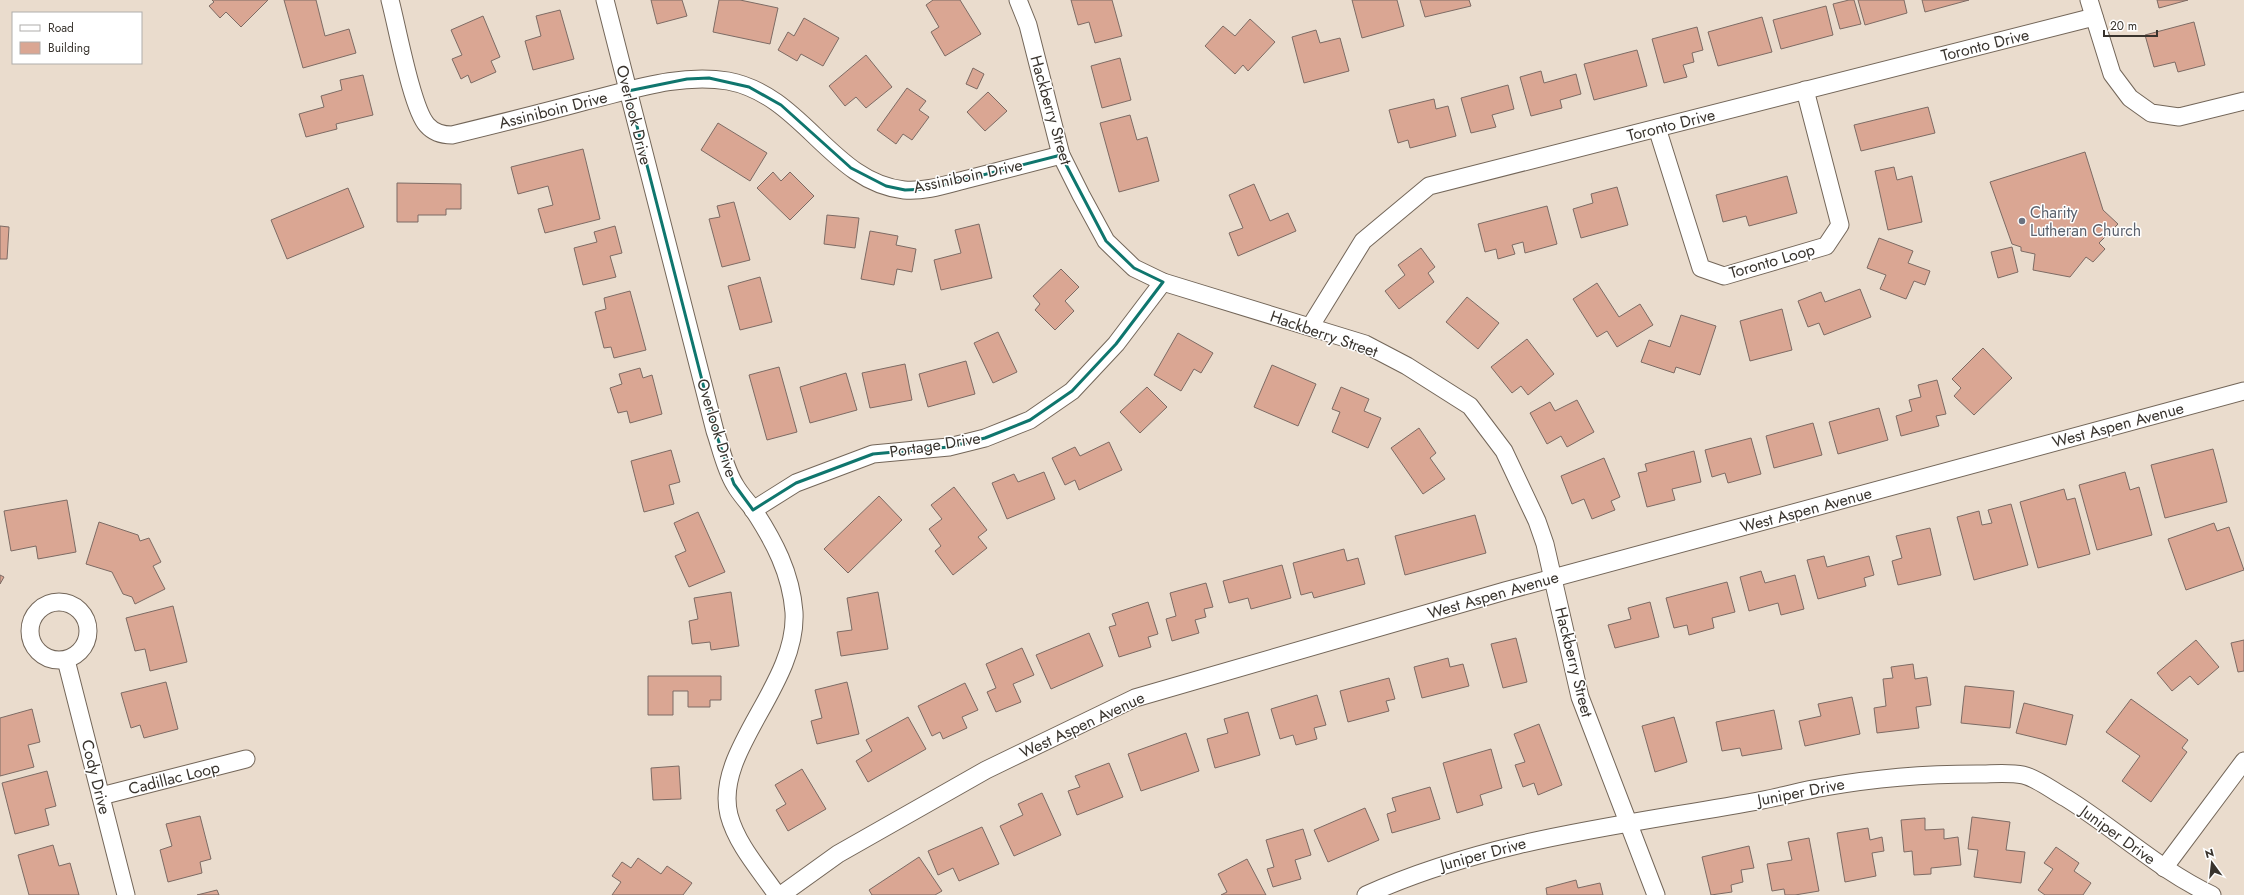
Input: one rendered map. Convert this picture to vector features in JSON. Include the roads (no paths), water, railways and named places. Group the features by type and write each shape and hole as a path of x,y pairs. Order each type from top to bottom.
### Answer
{"street":[{"name":"Assiniboin Drive","path":"390,0 417,108 422,118 435,132 452,135 628,91 686,79 709,78 749,87 781,105 851,168 868,179 886,186 905,190 928,189 1061,155"},
{"name":"Overlook Drive","path":"605,0 715,431 734,484 753,510 779,552 787,571 794,614 792,634 782,673 735,759 729,778 727,796 729,814 735,831 744,848 778,895"},
{"name":"Hackberry Street","path":"1018,0 1028,25 1061,155 1106,241 1134,268 1163,282 1365,344 1407,366 1470,406 1504,451 1537,521 1554,578 1580,697 1656,895"},
{"path":"2089,0 2112,74 2130,98 2151,113 2179,117 2244,101"},
{"name":"Toronto Drive","path":"1310,327 1363,241 1429,186 2094,17"},
{"name":"Toronto Loop","path":"1657,128 1701,268 1724,276 1826,246 1840,225 1805,90"},
{"name":"Portage Drive","path":"753,510 796,483 874,454 948,447 985,438 1030,420 1072,391 1116,344 1163,282"},
{"name":"West Aspen Avenue","path":"781,895 838,854 986,770 1135,698 1554,578 2244,391"},
{"name":"Cody Drive","path":"66,660 126,895"},
{"name":"Cadillac Loop","path":"101,796 246,760"},
{"path":"2164,868 2244,761"},
{"name":"Juniper Drive","path":"1366,895 1434,868 1473,856 1534,841 1628,823 1764,800 1824,787 1884,778 1945,774 2023,775 2094,816 2164,868 2189,884 2212,895"}],"place":[{"name":"Charity Lutheran Church","path":"2022,221"}]}
